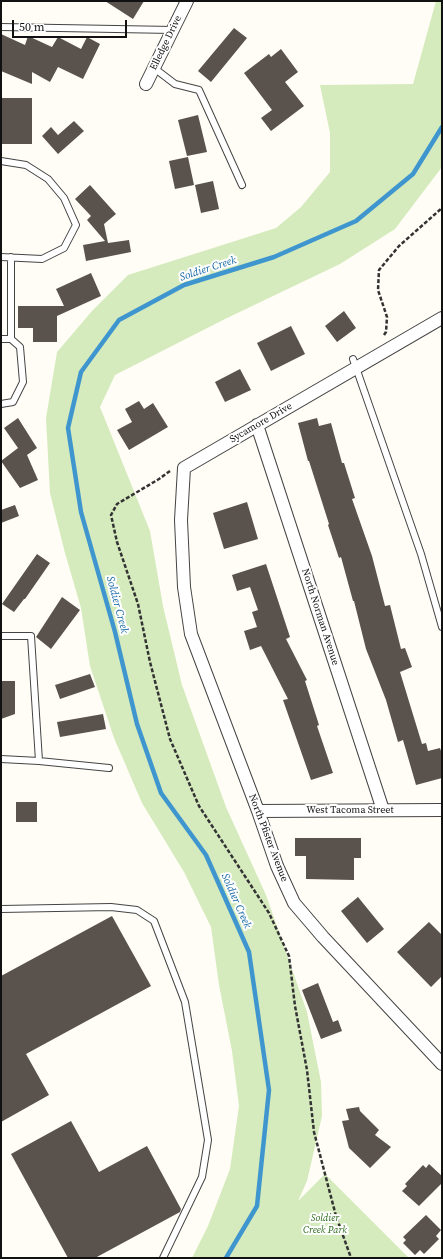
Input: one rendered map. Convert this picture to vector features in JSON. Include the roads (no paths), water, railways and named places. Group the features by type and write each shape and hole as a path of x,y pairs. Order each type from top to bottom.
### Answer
{"street":[{"name":"Elledge Drive","path":"146,84 187,1"},
{"name":"Sycamore Drive","path":"184,588 181,520 184,468 258,425 355,363 442,318"},
{"name":"North Norman Avenue","path":"258,425 383,810"},
{"name":"North Pfister Avenue","path":"184,588 191,634 258,811 277,866 294,903 322,937 442,1064"},
{"name":"West Tacoma Street","path":"258,811 442,810"}],"lane":[{"path":"1,27 173,30"},
{"path":"154,68 175,84 199,90 242,185"},
{"path":"1,161 26,165 48,179 64,198 76,225 64,248 42,259 1,257"},
{"path":"11,257 11,340"},
{"path":"1,340 11,340 20,347 23,382 13,402 1,404"},
{"path":"355,363 421,554 442,627"},
{"path":"1,636 31,636 40,760"},
{"path":"1,758 40,760 109,768"},
{"path":"1,909 111,907 137,910 154,921 185,1002 208,1140 202,1177 163,1258"}],"waterway":[{"name":"Soldier Creek","path":"226,1258 257,1206 269,1090 249,952 206,855 161,793 137,724 115,632 81,512 68,428 81,372 119,320 184,285 274,257 356,221 413,174 442,127"}],"park label":[{"name":"Soldier Creek Park","path":"325,1224"}]}
